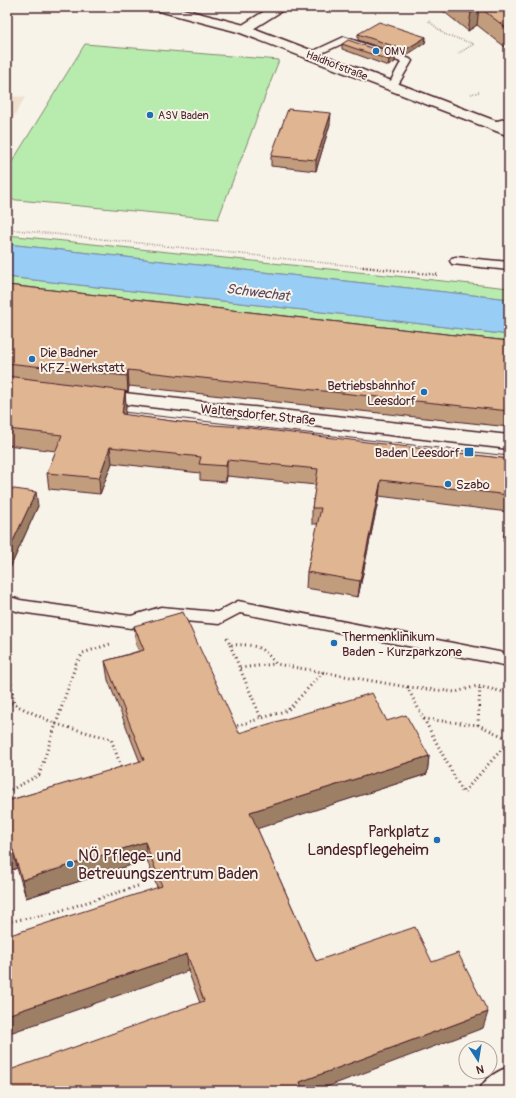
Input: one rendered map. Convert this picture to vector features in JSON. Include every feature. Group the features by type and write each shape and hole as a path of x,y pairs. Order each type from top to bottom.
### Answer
{"main road":[{"name":"Haidhofstraße","path":"160,7 243,29 505,128"},
{"path":"243,29 281,7"},
{"name":"Waltersdorfer Straße","path":"78,394 509,442"}],"lane":[{"path":"310,55 344,40 407,61 393,86"},
{"path":"456,260 509,266"},
{"path":"7,602 20,606 131,622 161,613 219,618 238,607 509,660"},
{"path":"490,1091 509,1077"}],"path":[{"path":"428,21 444,34 474,44 457,54"},
{"path":"7,229 446,275"},
{"path":"219,618 261,718"},
{"path":"7,792 39,775 76,664 83,653 114,642"},
{"path":"230,645 253,644 264,648 276,664"},
{"path":"7,652 14,704"},
{"path":"240,668 276,664 407,687 456,692 480,687 509,693"},
{"path":"228,728 288,710 324,672"},
{"path":"407,687 463,793 509,740 478,725 424,719"},
{"path":"478,725 480,687"},
{"path":"7,701 56,724 111,739 122,772"},
{"path":"7,922 50,914 141,885"}],"shaded area":[{"path":"7,96 25,97 7,129"}],"green space":[{"name":"ASV Baden","path":"85,44 279,60 218,219 7,199 7,170"},
{"path":"7,235 509,288 509,299 7,244"},
{"path":"7,277 366,317 509,335 509,346 7,293"}],"water":[{"name":"Schwechat","path":"7,244 509,299 509,335 366,317 7,277"}],"building":[{"path":"463,7 479,7 471,13"},
{"path":"479,7 509,7 509,30"},
{"path":"379,22 426,37 405,50 358,34"},
{"path":"348,40 395,56 389,60 342,44"},
{"path":"288,109 331,113 316,160 271,156"},
{"path":"7,285 509,341 509,411 128,370 127,376 7,363 7,318 10,312 7,312"},
{"path":"7,376 125,391 122,414 186,423 242,427 509,459 509,495 381,480 360,581 307,572 321,508 312,508 318,469 227,460 226,466 199,464 201,457 110,447 99,478 47,473 62,435 7,429"},
{"path":"7,488 36,492 7,554"},
{"path":"509,505 509,525 506,525"},
{"name":"NÖ Pflege- und Betreuungszentrum Baden","path":"183,612 239,733 372,693 387,721 406,715 429,756 250,812 316,961 415,927 432,962 458,953 488,1012 300,1082 303,1091 7,1091 7,1071 204,1001 187,954 7,1015 7,936 162,886 145,842 22,880 13,850 7,852 7,801 144,760 105,661 144,650 134,626"}],"tram line":[{"path":"114,411 509,456"}],"place":[{"name":"OMV","path":"376,51"},
{"name":"ASV Baden","path":"150,115"},
{"name":"Die Badner KFZ-Werkstatt","path":"32,359"},
{"name":"Betriebsbahnhof Leesdorf","path":"424,392"},
{"name":"Baden Leesdorf","path":"469,452"},
{"name":"Szabo","path":"448,484"},
{"name":"Thermenklinikum Baden - Kurzparkzone","path":"334,643"},
{"name":"Parkplatz Landespflegeheim","path":"437,840"},
{"name":"NÖ Pflege- und Betreuungszentrum Baden","path":"70,864"}]}
